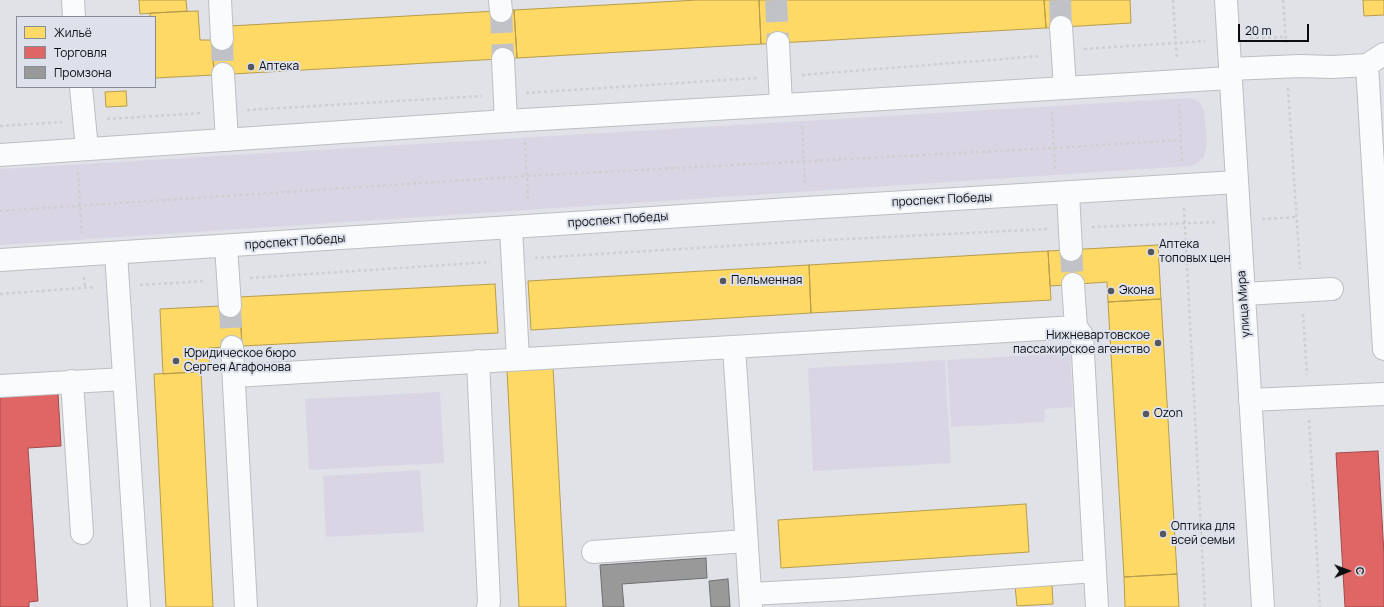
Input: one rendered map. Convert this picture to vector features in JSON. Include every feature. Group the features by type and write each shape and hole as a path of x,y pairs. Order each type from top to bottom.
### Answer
{"main road":[{"path":"73,0 74,16"},
{"path":"220,0 222,39"},
{"name":"улица Мира","path":"1226,0 1263,607"},
{"path":"1058,88 1062,53 1061,27"},
{"path":"778,43 780,76 791,105"},
{"path":"502,58 504,94 515,121"},
{"path":"0,155 515,121 1058,88 1300,66 1340,67 1376,60 1384,349"},
{"path":"223,74 227,140"},
{"path":"82,88 85,120 82,149"},
{"name":"проспект Победы","path":"0,260 1237,182"},
{"path":"1062,193 1070,228 1071,250"},
{"path":"518,359 512,261 520,227"},
{"path":"226,246 230,306"},
{"path":"116,252 139,607"},
{"path":"1073,284 1076,327 1082,335 1097,607"},
{"path":"1244,294 1332,289"},
{"path":"234,376 1076,327"},
{"path":"232,347 246,607"},
{"path":"734,347 750,601 847,598 1095,571"},
{"path":"478,361 489,602 488,607"},
{"path":"0,386 124,379"},
{"path":"72,382 82,533"},
{"path":"1250,400 1384,394"},
{"path":"593,552 746,541"}],"path":[{"path":"0,126 780,76 1034,57 1085,49 1286,36"},
{"path":"1058,88 1054,148 1062,193"},
{"path":"791,105 804,161 808,241"},
{"path":"515,121 527,176 520,227"},
{"path":"0,210 527,176 1181,140"},
{"path":"82,149 80,205 85,287"},
{"path":"1183,185 1205,607"},
{"path":"0,294 85,287 228,280 512,261 531,258 808,241 1297,217"}],"shaded area":[{"path":"1189,98 1200,103 1204,111 1207,143 1204,157 1196,164 1190,166 0,245 0,169"},
{"path":"1070,353 1073,407 1044,409 1045,422 951,427 947,360"},
{"path":"945,360 951,463 813,471 808,368"},
{"path":"440,392 444,463 309,470 305,399"},
{"path":"420,470 424,532 326,537 323,476"}],"building: Жильё":[{"path":"139,0 186,0 187,11 140,14"},
{"path":"697,0 759,0 761,44 517,58 514,10"},
{"path":"759,0 1044,0 1046,28 761,44"},
{"path":"1044,0 1130,0 1131,23 1046,28"},
{"path":"1363,0 1384,0 1384,15 1364,16"},
{"path":"514,10 517,58 214,75 212,40 230,26"},
{"path":"198,11 200,40 212,40 214,75 156,78 156,16 150,16 150,13"},
{"path":"126,91 127,106 106,107 105,92"},
{"path":"1158,245 1161,299 1108,302 1107,282 1050,286 1048,251"},
{"path":"1048,251 1051,300 811,313 809,265"},
{"path":"809,265 811,313 531,330 528,281"},
{"path":"495,284 498,333 242,346 239,297"},
{"path":"1161,299 1177,574 1124,577 1108,302"},
{"path":"240,305 242,346 209,348 210,371 163,374 160,309"},
{"path":"553,367 566,607 519,607 507,370"},
{"path":"201,372 213,607 166,607 154,374"},
{"path":"1026,504 1029,552 781,568 778,520"},
{"path":"1177,574 1179,607 1125,607 1124,577"},
{"path":"1052,584 1053,604 1017,606 1015,586"}],"building: Торговля":[{"path":"58,393 61,446 28,448 38,601 29,602 29,607 0,607 0,397"},
{"path":"1378,451 1384,554 1384,607 1345,607 1336,453"}],"building: Промзона":[{"path":"706,558 707,578 622,584 624,607 603,607 600,565"},
{"path":"728,579 730,607 711,607 709,581"}],"tunnel":[{"path":"776,0 778,43"},
{"path":"1060,0 1061,27"},
{"path":"501,11 503,59"},
{"path":"222,39 223,74"},
{"path":"1071,250 1073,284"},
{"path":"230,306 232,347"}],"place":[{"name":"Аптека","path":"251,67"},
{"name":"Аптека топовых цен","path":"1151,252"},
{"name":"Пельменная","path":"723,281"},
{"name":"Экона","path":"1111,291"},
{"name":"Нижневартовское пассажирское агенство","path":"1158,343"},
{"name":"Юридическое бюро Сергея Агафонова","path":"176,361"},
{"name":"Ozon","path":"1146,414"},
{"name":"Оптика для всей семьи","path":"1163,534"}]}
